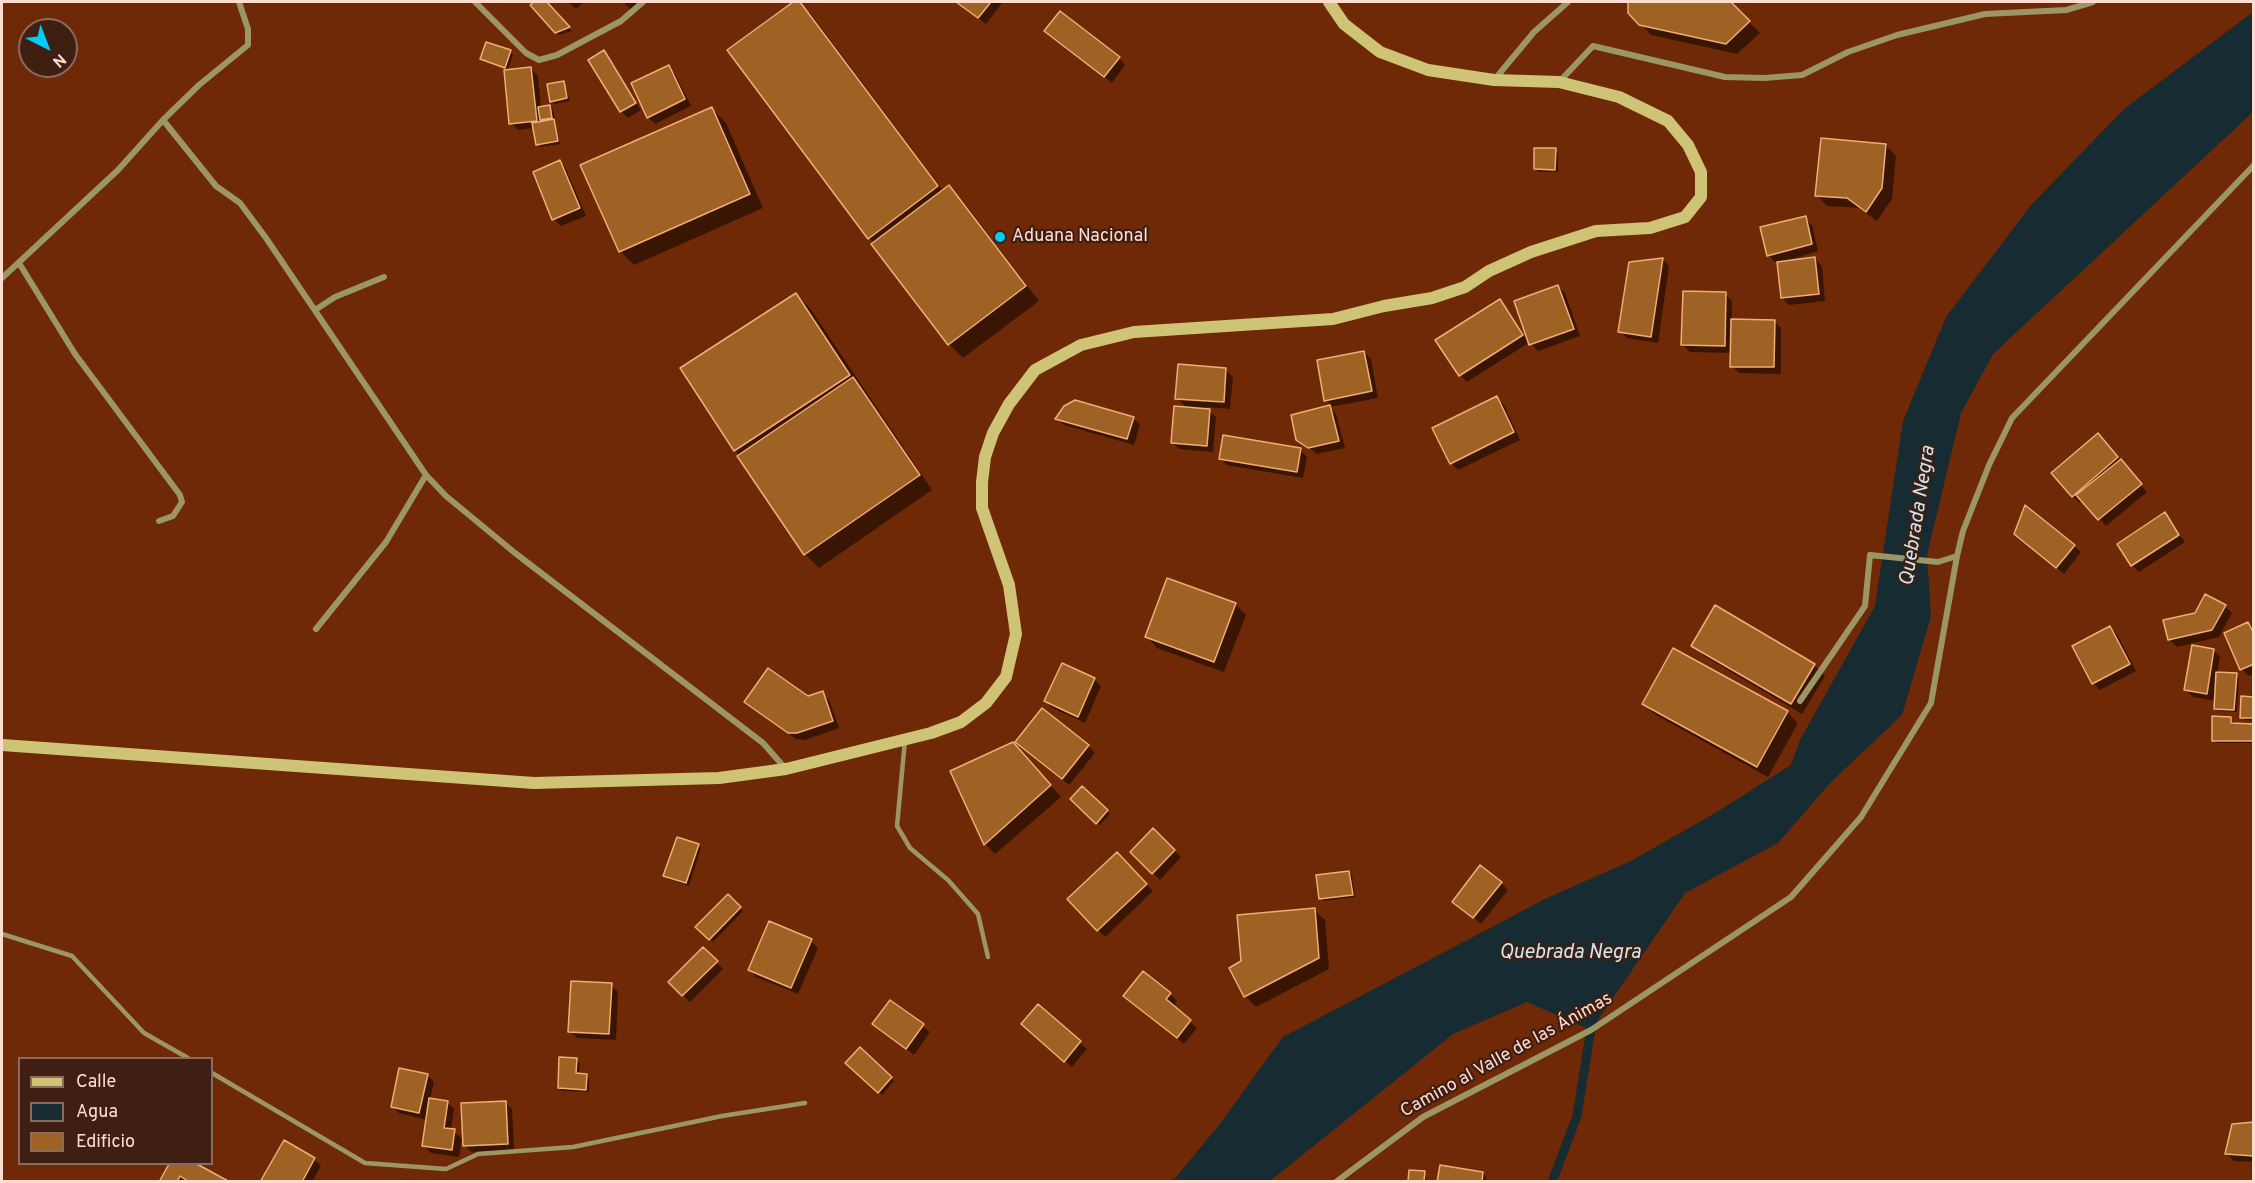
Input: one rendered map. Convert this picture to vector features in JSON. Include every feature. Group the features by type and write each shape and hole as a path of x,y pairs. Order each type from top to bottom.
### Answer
{"main road":[{"path":"2,745 534,783 719,778 786,769 905,740 961,722 986,703 1006,677 1016,634 1009,585 982,508 982,482 985,457 993,433 1009,404 1035,370 1081,345 1134,332 1333,319 1384,306 1432,298 1465,287 1489,271 1531,252 1596,231 1650,228 1685,217 1701,197 1701,172 1688,145 1668,121 1619,97 1559,82 1494,80 1428,70 1380,52 1344,24 1332,3"}],"street":[{"path":"2,278 118,171 163,120 199,85 248,45 248,30 239,2"},
{"path":"475,2 519,46 539,60 557,55 621,21 643,2"},
{"path":"1494,80 1534,32 1568,2"},
{"path":"1559,82 1593,46 1725,77 1764,78 1802,75 1848,52 1897,35 1985,14 2066,10 2093,2"},
{"path":"163,120 216,186 240,203 426,475 446,496 515,553 763,743 786,769"},
{"name":"Camino al Valle de las Ánimas","path":"1336,1182 1423,1117 1591,1030 1791,897 1861,817 1931,703 1963,531 1980,487 2012,418 2253,165"},
{"path":"19,263 75,354 180,495 182,502 173,516 159,521"},
{"path":"315,310 334,297 384,277"},
{"path":"316,629 386,542 426,475"},
{"path":"1800,701 1865,606 1870,555 1938,562 1957,556"}],"lane":[{"path":"905,740 897,826 909,848 948,880 978,914 988,957"},
{"path":"2,934 72,956 144,1033 185,1057"},
{"path":"213,1073 365,1163 446,1169 478,1154 573,1147 722,1116 805,1103"}],"water":[{"name":"Quebrada Negra","path":"2253,12 2253,112 1993,354 1961,413 1927,555 1931,616 1902,715 1831,782 1778,843 1685,893 1591,1030 1527,1002 1453,1034 1270,1181 1172,1182 1219,1125 1283,1037 1547,898 1631,861 1717,812 1791,765 1800,740 1875,606 1903,421 1946,317 2032,204 2124,109"}],"building":[{"path":"534,2 547,2 570,27 555,33 530,5"},
{"path":"793,2 800,2 938,186 868,239 727,50"},
{"path":"956,2 991,2 978,18"},
{"path":"1628,2 1731,2 1750,21 1726,44 1639,25 1628,13"},
{"path":"1060,11 1120,57 1104,77 1044,31"},
{"path":"486,42 511,50 505,68 480,59"},
{"path":"604,50 636,103 620,112 588,60"},
{"path":"669,65 685,99 647,118 631,83"},
{"path":"531,67 537,121 509,124 504,70"},
{"path":"564,81 567,98 550,102 547,84"},
{"path":"550,105 552,118 540,120 538,107"},
{"path":"712,107 750,194 619,252 580,165"},
{"path":"554,119 558,141 536,145 532,123"},
{"path":"1821,138 1886,144 1882,188 1866,212 1847,198 1815,196"},
{"path":"1534,148 1556,148 1555,170 1534,169"},
{"path":"560,160 580,208 552,220 533,172"},
{"path":"949,185 1026,286 948,345 871,244"},
{"path":"1806,216 1812,244 1767,256 1760,227"},
{"path":"1815,257 1819,294 1781,298 1777,262"},
{"path":"1663,258 1651,337 1618,332 1629,262"},
{"path":"1558,285 1574,329 1529,345 1514,301"},
{"path":"1683,291 1726,292 1725,346 1681,345"},
{"path":"796,293 850,375 734,451 680,368"},
{"path":"1500,299 1523,335 1459,376 1435,340"},
{"path":"1731,319 1775,320 1774,367 1730,367"},
{"path":"1364,351 1372,391 1324,401 1317,360"},
{"path":"1178,364 1226,368 1224,402 1175,399"},
{"path":"853,377 920,475 804,555 737,456"},
{"path":"1497,396 1514,432 1450,464 1432,428"},
{"path":"1075,400 1134,417 1127,439 1055,419 1064,406"},
{"path":"1330,405 1339,441 1308,448 1296,440 1291,415"},
{"path":"1174,406 1210,409 1207,446 1171,443"},
{"path":"2098,433 2118,457 2072,497 2051,473"},
{"path":"1223,435 1301,448 1297,472 1219,459"},
{"path":"2121,459 2142,484 2098,520 2076,495"},
{"path":"2025,505 2075,545 2056,568 2014,534"},
{"path":"2165,512 2179,535 2131,566 2117,544"},
{"path":"1167,578 1236,603 1214,662 1145,637"},
{"path":"2205,594 2226,605 2212,630 2168,640 2163,620 2195,613"},
{"path":"1715,605 1815,664 1791,704 1691,646"},
{"path":"2248,622 2254,634 2254,664 2240,670 2224,633"},
{"path":"2110,626 2130,664 2092,684 2072,646"},
{"path":"2192,645 2214,649 2207,694 2184,690"},
{"path":"1673,648 1788,711 1757,767 1642,704"},
{"path":"1062,663 1095,678 1078,717 1044,701"},
{"path":"768,668 808,696 823,691 833,721 797,733 788,733 744,702"},
{"path":"2216,672 2237,673 2234,710 2214,709"},
{"path":"2241,696 2254,697 2254,718 2240,718"},
{"path":"1042,708 1089,745 1062,779 1015,742"},
{"path":"2212,716 2231,717 2231,723 2254,724 2254,741 2212,741"},
{"path":"1013,742 1051,785 984,845 950,771"},
{"path":"1082,786 1108,810 1096,824 1070,799"},
{"path":"1153,828 1175,850 1152,874 1130,852"},
{"path":"677,837 699,844 686,883 663,876"},
{"path":"1117,852 1147,884 1097,931 1067,899"},
{"path":"1480,865 1502,882 1473,918 1452,902"},
{"path":"1349,871 1353,895 1319,899 1316,875"},
{"path":"728,894 741,907 709,940 695,927"},
{"path":"1315,908 1319,958 1244,997 1229,968 1241,961 1237,915"},
{"path":"769,921 812,939 791,988 748,970"},
{"path":"703,947 718,961 682,996 668,982"},
{"path":"1143,971 1171,993 1166,999 1191,1020 1177,1038 1123,996"},
{"path":"571,981 612,983 609,1034 568,1032"},
{"path":"890,1000 924,1024 906,1049 872,1024"},
{"path":"1038,1004 1081,1041 1064,1062 1021,1024"},
{"path":"860,1047 892,1077 878,1093 845,1063"},
{"path":"559,1057 577,1058 576,1073 587,1074 586,1090 558,1088"},
{"path":"399,1068 428,1074 419,1113 391,1107"},
{"path":"429,1098 448,1101 444,1128 455,1129 452,1150 422,1146"},
{"path":"506,1101 508,1144 463,1146 461,1103"},
{"path":"2254,1122 2254,1156 2225,1154 2232,1124"},
{"path":"284,1140 315,1158 302,1182 260,1182"},
{"path":"168,1165 199,1165 228,1181 189,1182 180,1176 177,1182 159,1182"},
{"path":"1440,1165 1483,1172 1482,1182 1437,1182"},
{"path":"1409,1170 1425,1171 1424,1181 1408,1181"}],"waterway":[{"path":"1552,1182 1577,1116 1592,1022"}],"place":[{"name":"Aduana Nacional","path":"1000,237"}]}
